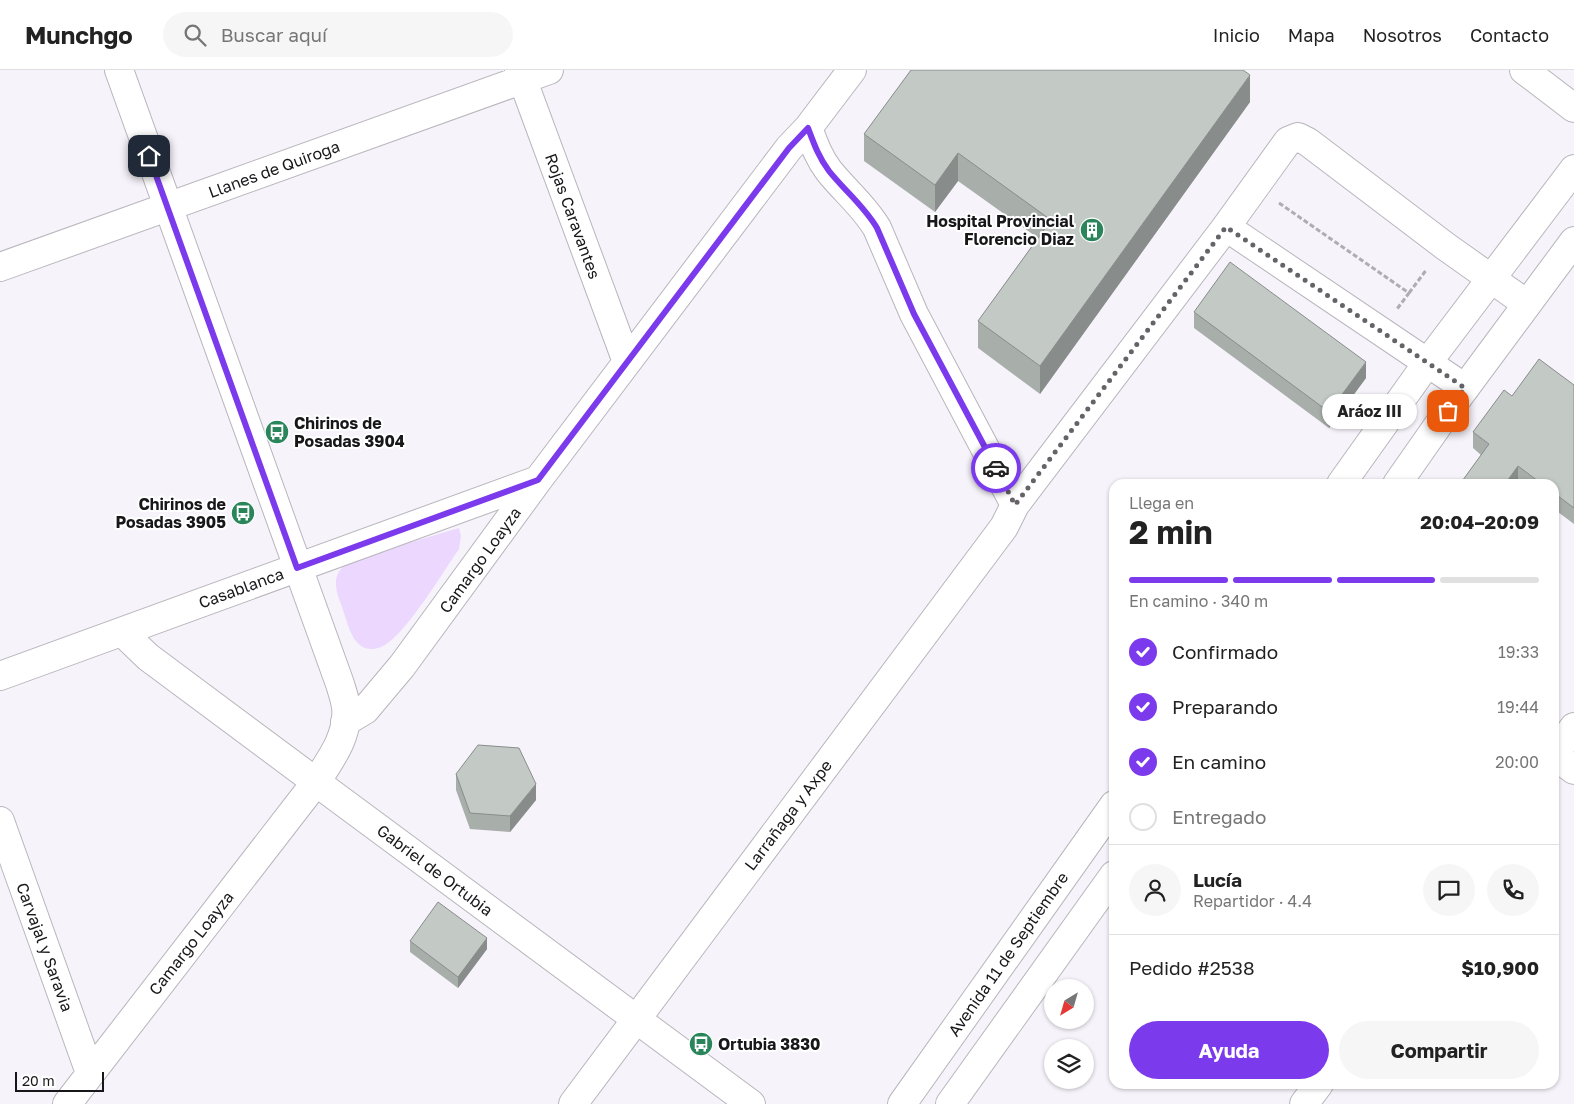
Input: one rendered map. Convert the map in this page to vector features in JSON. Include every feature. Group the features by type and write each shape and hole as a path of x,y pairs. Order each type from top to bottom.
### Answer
{"street":[{"name":"Camargo Loayza","path":"67,1104 316,782 337,749 345,727 346,708 340,684 119,70"},
{"name":"Llanes de Quiroga","path":"0,267 168,207 521,75 548,70"},
{"name":"Camargo Loayza","path":"345,722 365,710 402,666 627,362 789,148 808,128 852,70"},
{"path":"1524,70 1574,108"},
{"name":"Rojas Caravantes","path":"521,75 627,362"},
{"path":"808,128 816,151 829,171 870,215 877,228 914,314 1009,516"},
{"name":"Larrañaga y Axpe","path":"573,1104 1009,516 1256,187 1288,141 1298,137 1308,142 1445,246 1492,278"},
{"path":"1345,479 1428,362 1574,168"},
{"path":"1226,227 1465,388"},
{"path":"1401,479 1465,388 1574,241"},
{"path":"1492,278 1528,304"},
{"name":"Casablanca","path":"0,676 538,480"},
{"name":"Gabriel de Ortubia","path":"122,632 148,656 751,1104"},
{"path":"1559,748 1574,727"},
{"path":"1559,759 1574,770"},
{"name":"Avenida 11 de Septiembre","path":"902,1104 1109,812"},
{"name":"Carvajal y Saravia","path":"0,821 90,1074"},
{"path":"950,1104 1109,882"},
{"path":"1304,1104 1315,1089"}],"path":[{"path":"1256,187 1409,293 1380,331"}],"shaded area":[{"path":"459,528 461,536 459,549 423,603 401,631 381,647 372,649 365,648 359,644 354,639 348,625 337,592 337,577 348,561"}],"building":[{"name":"Hospital Provincial Florencio Diaz","path":"911,70 1243,70 1250,75 1040,366 978,321 1051,220 958,153 935,185 864,134"},
{"path":"1230,262 1366,362 1329,412 1194,312"},
{"path":"1539,359 1574,385 1574,508 1559,497 1559,479 1535,479 1518,466 1509,479 1464,479 1489,444 1473,432 1504,390 1512,396"},
{"path":"478,745 519,748 536,784 510,816 470,813 456,774"},
{"path":"438,902 487,938 458,977 410,941"}],"way so far":[{"path":"996,468 1015,505 1226,227 1465,388 1448,411"}],"place":[{"name":"Hospital Provincial Florencio Diaz","path":"1092,230"},
{"name":"Aráoz III","path":"1448,411"},
{"name":"Chirinos de Posadas 3904","path":"277,432"},
{"name":"Chirinos de Posadas 3905","path":"243,513"},
{"name":"Ortubia 3830","path":"701,1044"}],"route":[{"path":"149,156 297,568 538,480 789,148 808,128 816,151 829,171 870,215 914,314 996,468"}]}
